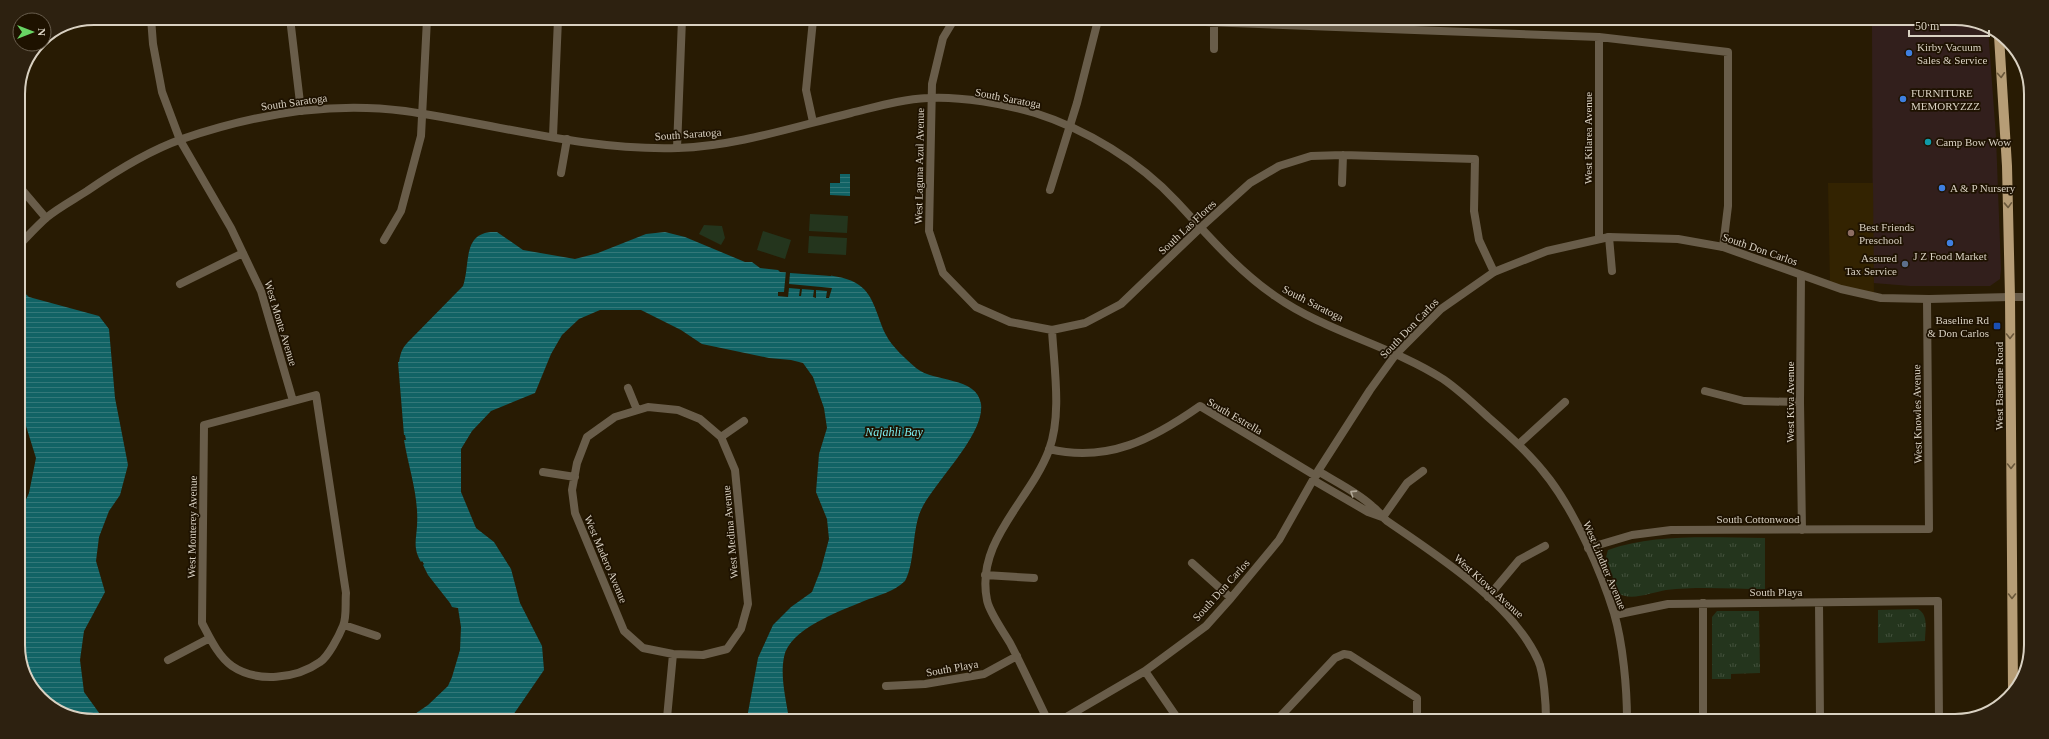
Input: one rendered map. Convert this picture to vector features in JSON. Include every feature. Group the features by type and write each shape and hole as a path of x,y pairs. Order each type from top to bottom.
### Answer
{"main road":[{"name":"West Baseline Road","path":"1999,41 2007,166 2010,297 2013,682"}],"street":[{"name":"West Monte Avenue","path":"152,25 153,44 162,92 180,140 231,228 261,291 293,401"},
{"path":"291,25 301,111"},
{"path":"384,240 401,211 421,136 428,25"},
{"path":"553,136 558,25"},
{"path":"677,148 682,25"},
{"path":"812,25 806,90 813,122"},
{"name":"West Laguna Azul Avenue","path":"951,25 943,38 938,54 931,98 929,231 943,274 976,307 1010,322 1052,330"},
{"path":"1050,190 1077,103 1097,25"},
{"path":"1214,25 1214,49"},
{"path":"1286,25 1600,38 1728,52 1728,206 1723,247"},
{"name":"West Kilarea Avenue","path":"1599,239 1600,38"},
{"name":"South Saratoga","path":"25,239 46,218 100,182 143,157 180,140 239,122 301,111 354,107 423,114 567,139 630,148 677,148 714,145 757,138 813,122 894,102 931,98 989,103 1031,112 1070,125 1127,159 1174,198 1200,228 1233,261 1275,296 1316,320 1396,354"},
{"path":"561,173 567,139"},
{"path":"1342,183 1343,155"},
{"name":"South Las Flores","path":"1052,330 1085,323 1121,304 1200,228 1250,183 1279,166 1311,156 1343,155 1475,159 1474,211 1479,240 1494,272"},
{"path":"25,193 46,218"},
{"path":"1609,237 1612,271"},
{"name":"South Don Carlos","path":"1072,714 1145,671 1206,626 1279,540 1316,476 1370,390 1396,354 1441,309 1494,272 1547,251 1609,237 1678,239 1723,247 1840,289 1876,297 1927,299 2024,297"},
{"path":"180,284 243,252"},
{"name":"West Kiva Avenue","path":"1801,275 1800,402 1802,530"},
{"name":"West Knowles Avenue","path":"1927,299 1930,529"},
{"path":"1045,714 1017,656 987,602 985,575 988,556 1002,529 1036,478 1049,449 1056,415 1052,330"},
{"name":"West Lindner Avenue","path":"1396,354 1443,379 1477,406 1519,444 1551,482 1572,516 1588,548 1615,615 1627,691 1627,714"},
{"path":"628,388 637,410"},
{"path":"1705,391 1744,401 1800,402"},
{"path":"293,401 316,395 346,593 344,625 377,636"},
{"name":"West Monterey Avenue","path":"293,401 204,425 202,623 214,646 232,666 254,675 276,677 300,672 321,662 334,644 344,625"},
{"path":"1519,444 1565,402"},
{"name":"South Estrella","path":"1049,449 1087,455 1127,447 1170,426 1200,406 1316,476"},
{"name":"West Madero Avenue","path":"648,407 615,417 588,437 577,463 572,490 575,513 624,631 643,648 673,654"},
{"name":"West Medina Avenue","path":"648,407 678,410 700,419 721,437 735,470 748,604 741,629 727,649 703,655 673,654"},
{"path":"721,437 744,421"},
{"path":"1382,517 1407,483 1423,471"},
{"path":"543,472 575,477"},
{"name":"West Kiowa Avenue","path":"1316,476 1372,505 1382,517 1438,555 1488,597 1519,628 1539,661 1546,714"},
{"name":"South Cottonwood","path":"1588,548 1632,535 1670,530 1930,529"},
{"path":"1488,597 1519,560 1545,546"},
{"path":"1192,563 1231,598"},
{"path":"985,575 1034,578"},
{"name":"South Playa","path":"1615,615 1668,604 1938,601 1939,714"},
{"path":"1704,603 1704,714"},
{"path":"1819,603 1820,714"},
{"path":"168,660 210,638"},
{"path":"667,714 673,654"},
{"path":"1283,714 1335,658 1344,654 1350,655 1417,698 1417,714"},
{"name":"South Playa","path":"886,686 925,684 984,674 1017,656"},
{"path":"1145,671 1175,714"}],"shaded area":[{"path":"1872,25 1969,26 1988,33 1996,137 2001,269 2000,279 1990,286 1910,286 1873,283"},
{"name":"Best Friends Preschool","path":"1828,183 1873,183 1874,296 1830,285"}],"green space":[{"path":"810,214 848,216 847,233 809,231"},
{"path":"704,225 722,226 725,238 721,245 699,234"},
{"path":"763,231 791,240 785,259 757,250"},
{"path":"809,236 847,238 846,255 808,253"},
{"path":"1706,537 1765,538 1765,589 1690,588 1666,590 1635,597 1623,596 1618,593 1606,557 1608,550 1646,541"},
{"path":"1918,609 1924,615 1925,619 1925,641 1878,643 1878,610"},
{"path":"1717,611 1759,611 1760,673 1731,674 1731,679 1712,679 1712,617"}],"water":[{"path":"840,174 850,174 850,196 830,195 830,183 840,183"},
{"name":"Najahli Bay","path":"497,232 523,250 575,259 598,253 646,234 665,232 685,237 745,262 752,262 760,268 778,270 780,272 832,276 852,281 859,285 869,295 883,328 892,344 916,368 924,373 963,384 972,389 978,395 981,404 980,416 975,430 967,444 936,486 921,510 916,527 908,574 905,581 901,585 891,590 817,622 795,638 788,647 784,657 783,672 788,714 748,714 758,658 773,625 791,607 812,592 821,569 829,539 827,519 816,492 819,454 827,428 824,408 813,377 803,363 791,360 769,358 702,344 681,330 641,310 600,310 579,319 562,335 551,354 535,393 491,411 472,431 461,449 461,492 476,528 494,542 511,569 520,603 542,646 544,670 514,714 415,714 428,705 448,686 460,650 461,627 458,608 452,607 428,575 423,565 424,564 422,561 421,562 417,553 417,504 404,440 406,440 404,435 398,362 402,350 406,345 463,286 473,242 478,236 486,233"},
{"path":"25,293 29,297 99,316 109,329 115,398 128,465 120,495 109,511 99,537 96,561 105,592 84,631 80,660 84,692 100,714 72,710 63,707 52,700 34,680 26,659 25,502 29,493 36,458 26,426"}],"pier":[{"path":"786,271 831,274 831,276 790,273 789,284 832,288 829,298 826,298 827,291 816,290 816,298 813,297 814,290 802,289 801,296 799,296 800,289 789,288 788,297 778,296 778,292 784,292"}],"place":[{"name":"Kirby Vacuum Sales & Service","path":"1909,53"},
{"name":"FURNITURE MEMORYZZZ","path":"1903,99"},
{"name":"Camp Bow Wow","path":"1928,142"},
{"name":"A & P Nursery","path":"1942,188"},
{"name":"Best Friends Preschool","path":"1851,233"},
{"name":"J Z Food Market","path":"1950,243"},
{"name":"Assured Tax Service","path":"1905,264"},
{"name":"Baseline Rd & Don Carlos","path":"1997,326"}]}
